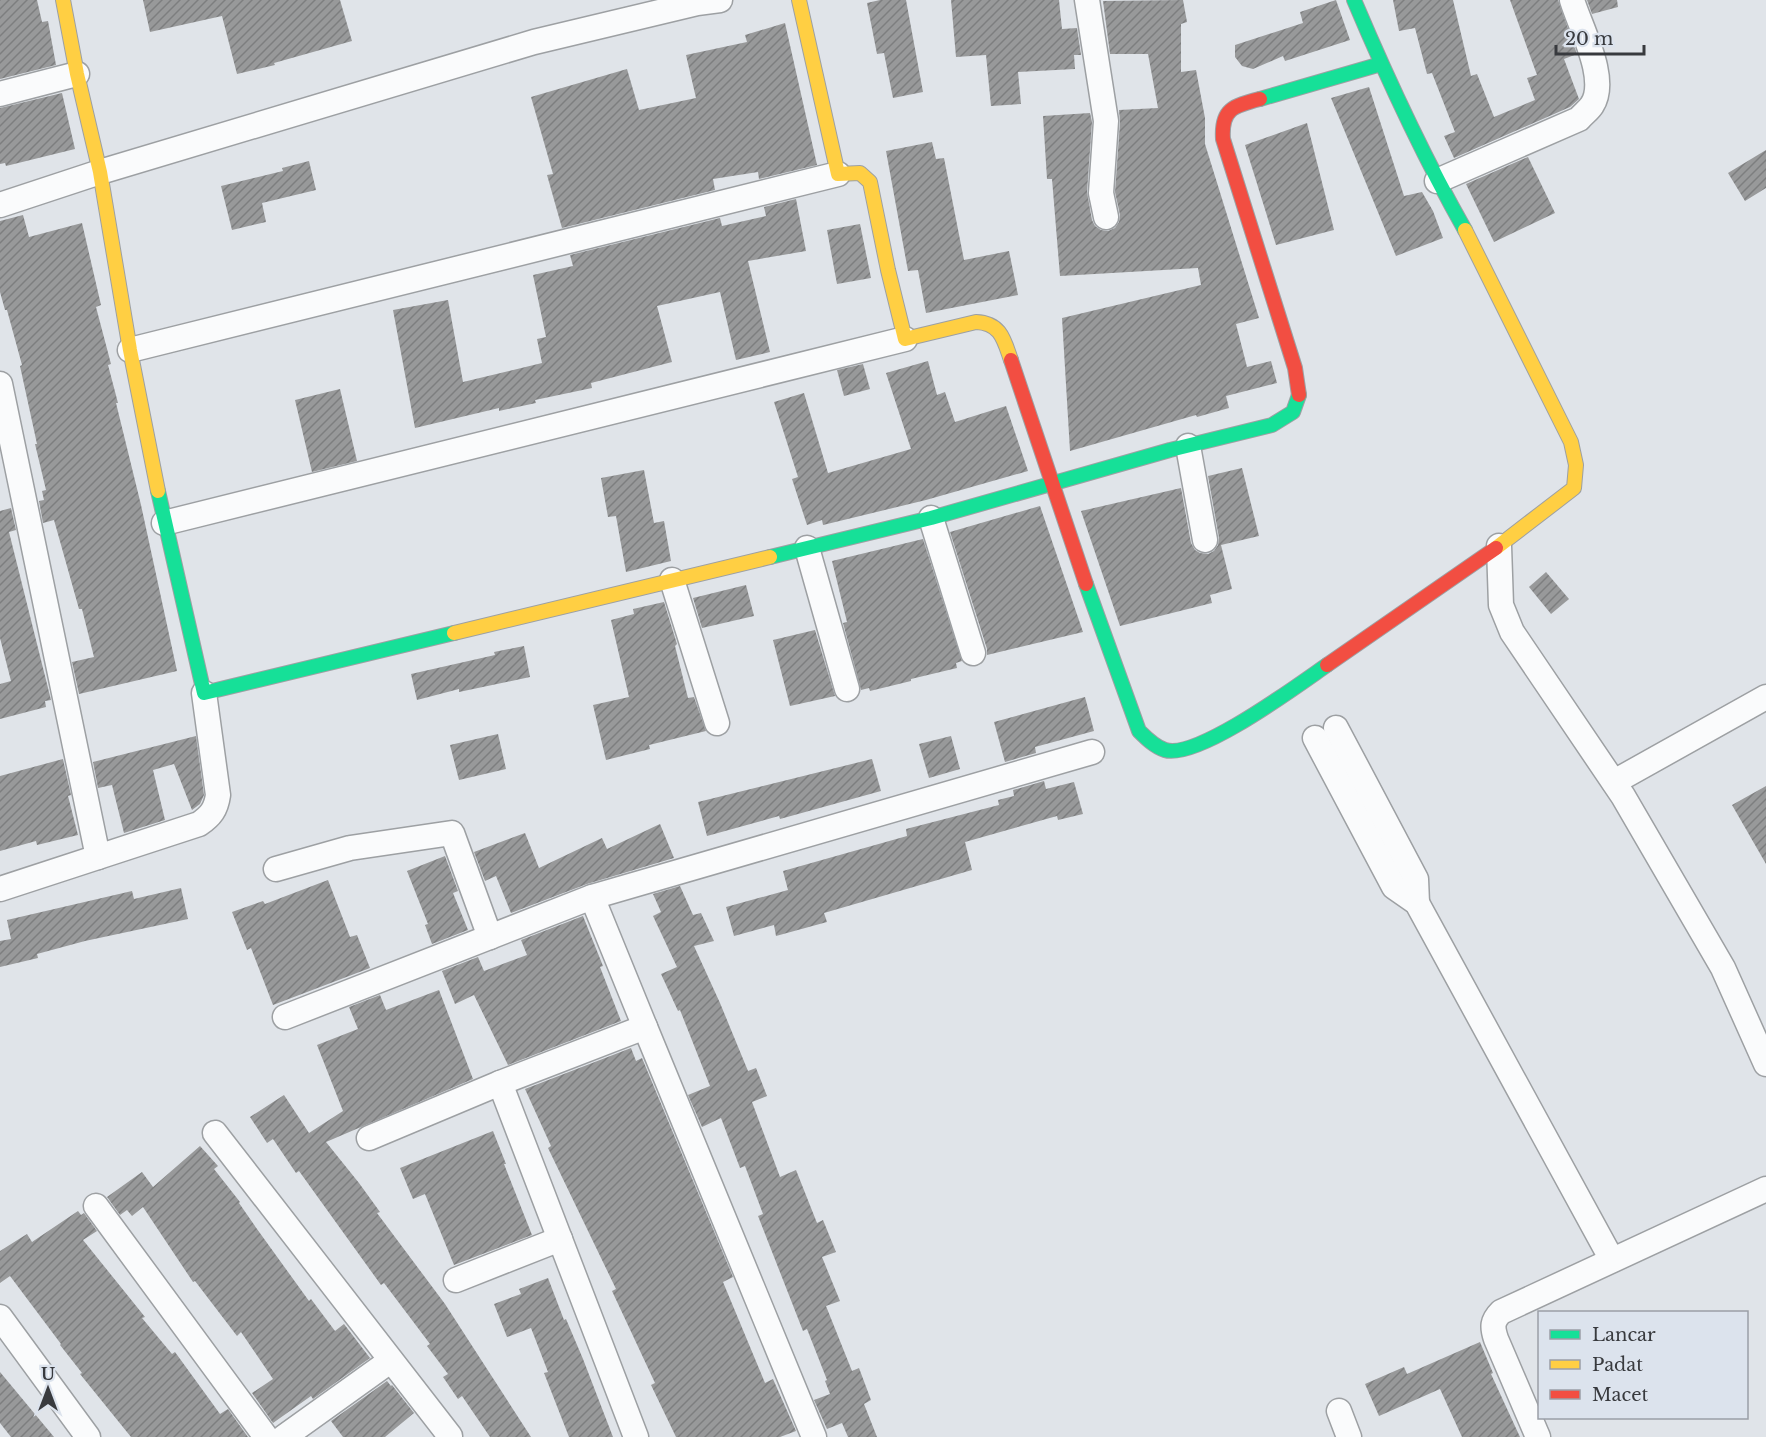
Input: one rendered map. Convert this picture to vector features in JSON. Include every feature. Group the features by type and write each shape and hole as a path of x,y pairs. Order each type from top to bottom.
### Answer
{"street":[{"path":"0,889 199,824 211,816 217,805 218,795 204,693 164,523 130,350 100,172 77,74 63,0"},
{"path":"799,0 838,174"},
{"path":"1087,0 1106,121 1101,193 1106,217"},
{"path":"164,523 905,339 976,322 986,322 995,325 1002,339 1139,731 1150,742 1166,751 1191,748 1251,717 1498,550 1574,488 1577,475 1577,459 1570,442 1469,237 1437,181 1381,64 1354,0"},
{"path":"1437,181 1579,119 1593,104 1598,83 1595,64 1572,0"},
{"path":"0,205 100,172 534,42 704,1"},
{"path":"204,693 931,518 1188,446 1272,425 1293,412 1299,394 1295,368 1223,139 1222,122 1230,110 1251,101 1381,64"},
{"path":"0,94 77,74"},
{"path":"130,350 838,174 861,172 870,182 905,339"},
{"path":"0,384 98,857"},
{"path":"1188,446 1205,540"},
{"path":"931,518 973,653"},
{"path":"807,548 847,689"},
{"path":"1498,550 1501,605 1512,632 1614,782 1723,968 1766,1064"},
{"path":"672,580 717,723"},
{"path":"1614,782 1766,697"},
{"path":"1325,733 1416,879 1417,903 1612,1260"},
{"path":"285,1017 592,897 1092,752"},
{"path":"276,869 350,848 453,833 490,937"},
{"path":"592,897 814,1437"},
{"path":"369,1138 500,1083 645,1027"},
{"path":"500,1083 636,1437"},
{"path":"215,1133 450,1436"},
{"path":"1538,1437 1496,1339 1493,1329 1494,1318 1500,1312 1766,1189"},
{"path":"96,1206 266,1437"},
{"path":"456,1280 560,1239"},
{"path":"0,1317 88,1437"},
{"path":"284,1437 390,1361"},
{"path":"1339,1411 1349,1437"}],"building":[{"path":"0,0 37,0 42,22 48,21 56,65 0,79"},
{"path":"143,0 340,0 352,41 274,63 275,65 237,74 222,16 150,32"},
{"path":"880,0 906,0 923,92 893,98 884,53 877,54 867,3"},
{"path":"951,0 1059,0 1062,29 1077,28 1081,55 1074,55 1075,69 1018,72 1021,104 991,106 986,55 956,57"},
{"path":"1183,0 1187,22 1181,24 1181,72 1196,70 1205,118 1205,144 1259,318 1236,324 1247,367 1271,361 1277,383 1226,396 1229,408 1197,417 1196,415 1070,451 1062,318 1201,285 1198,268 1060,276 1052,179 1047,179 1043,116 1090,113 1092,122 1087,192 1092,220 1101,230 1108,231 1115,228 1120,215 1115,192 1119,110 1158,108 1148,54 1110,54 1103,1"},
{"path":"1336,0 1350,40 1285,61 1283,56 1253,69 1242,66 1235,57 1235,45 1303,23 1300,12"},
{"path":"1393,0 1453,0 1471,76 1477,74 1494,117 1535,100 1527,78 1537,75 1510,0 1558,0 1577,54 1564,59 1579,99 1570,107 1454,158 1444,136 1455,132 1432,73 1427,74 1415,28 1399,31"},
{"path":"1587,0 1617,0 1618,7 1592,14"},
{"path":"785,23 817,165 759,179 758,172 713,179 715,190 562,228 547,175 553,174 531,97 627,69 639,110 696,98 686,55 747,42 745,35"},
{"path":"1369,87 1404,196 1422,192 1433,211 1443,238 1396,256 1331,98"},
{"path":"62,93 75,149 6,166 5,163 0,164 0,108"},
{"path":"1307,123 1334,230 1276,245 1245,145"},
{"path":"932,142 936,159 944,158 964,260 1009,251 1018,295 926,313 918,270 908,271 886,151"},
{"path":"1766,150 1766,188 1745,201 1728,173"},
{"path":"1528,157 1555,213 1494,242 1466,184"},
{"path":"309,161 316,190 262,203 266,222 232,230 221,186 283,171 282,168"},
{"path":"796,199 806,251 748,261 770,352 736,360 720,292 657,306 672,362 591,383 592,388 535,400 536,403 499,411 499,408 415,428 393,310 448,300 463,382 542,363 537,339 546,337 533,275 573,266 570,255 720,218 722,226 766,216 764,207"},
{"path":"23,215 29,237 82,223 101,305 96,307 111,364 108,365 118,403 116,403 177,671 79,694 72,662 94,657 82,609 79,609 54,520 43,523 39,501 44,500 42,491 46,490 20,366 22,365 0,292 0,221"},
{"path":"860,224 871,278 837,284 827,230"},
{"path":"928,361 937,395 945,392 955,422 1006,406 1028,471 926,500 823,525 822,520 807,525 792,479 798,477 774,402 804,393 828,473 911,449 886,373"},
{"path":"863,364 870,389 844,396 837,370"},
{"path":"340,389 357,461 312,472 295,400"},
{"path":"1242,468 1259,536 1221,545 1232,589 1210,595 1212,603 1120,626 1081,511 1181,488 1191,543 1195,550 1208,554 1214,551 1219,538 1208,476"},
{"path":"644,470 654,523 664,521 671,561 626,572 616,516 608,517 601,478"},
{"path":"1040,506 1083,632 987,655 950,532"},
{"path":"11,508 16,530 9,532 51,700 45,701 46,707 0,719 0,684 11,681 0,638 0,511"},
{"path":"923,539 962,661 956,663 957,668 870,691 869,688 861,690 843,623 847,622 832,561"},
{"path":"1546,572 1569,599 1551,614 1529,587"},
{"path":"746,585 754,616 702,628 693,598"},
{"path":"664,602 677,644 675,646 688,698 694,697 706,731 649,745 650,749 606,760 593,705 629,697 611,620 634,614 633,609"},
{"path":"815,630 835,696 790,706 773,640"},
{"path":"524,646 530,677 459,692 459,689 417,700 411,674"},
{"path":"1085,697 1094,731 1035,747 1036,753 1005,762 994,722"},
{"path":"498,734 506,769 459,780 450,745"},
{"path":"196,736 204,795 200,804 192,810 174,764 153,770 165,820 124,833 112,785 98,788 93,762"},
{"path":"951,736 960,769 929,778 919,744"},
{"path":"63,759 71,795 68,796 78,835 37,845 36,841 0,851 0,776"},
{"path":"872,759 881,791 780,819 779,816 707,836 698,802"},
{"path":"1044,781 1046,789 1074,782 1083,814 1058,820 1057,816 965,842 972,870 824,913 827,922 776,936 774,925 734,936 726,907 788,890 783,871 907,836 906,829 999,805 998,800 1014,796 1013,790"},
{"path":"1766,786 1766,864 1732,805"},
{"path":"660,824 674,858 587,884 511,913 496,876 485,881 474,852 525,833 539,868 602,838 607,849"},
{"path":"445,856 458,891 453,893 468,930 432,944 425,925 428,924 407,871"},
{"path":"328,880 350,937 357,935 370,968 273,1005 251,948 247,950 232,912 263,901 265,904"},
{"path":"680,886 693,915 701,913 714,941 694,946 748,1071 756,1068 767,1096 752,1102 780,1177 796,1170 817,1223 823,1220 836,1252 822,1257 840,1301 826,1306 852,1371 859,1368 871,1400 864,1404 877,1437 848,1437 842,1423 827,1429 814,1400 830,1394 825,1381 827,1380 807,1329 803,1331 758,1216 763,1214 745,1166 740,1168 721,1118 702,1127 688,1095 710,1086 680,1010 678,1011 661,974 677,967 653,916 661,912 653,894"},
{"path":"181,888 188,919 85,941 37,954 38,958 0,967 0,941 11,939 7,920 132,891 134,899"},
{"path":"583,916 621,1021 508,1065 474,995 455,1004 442,971 478,957 484,971 527,955 521,940"},
{"path":"439,990 473,1079 326,1142 359,1183 380,1212 377,1213 445,1304 531,1437 490,1437 462,1396 458,1399 443,1377 448,1374 427,1346 430,1344 384,1283 381,1285 299,1171 296,1173 273,1139 267,1143 250,1117 284,1095 309,1133 343,1111 317,1045 358,1029 349,1007 380,995 386,1010"},
{"path":"631,1048 636,1061 642,1058 733,1277 723,1282 765,1383 773,1379 796,1431 780,1437 676,1437 651,1385 655,1383 612,1291 616,1289 548,1148 551,1146 525,1089"},
{"path":"493,1131 532,1235 454,1265 425,1194 413,1199 400,1168"},
{"path":"200,1146 218,1166 214,1169 240,1202 309,1301 311,1299 335,1331 344,1324 370,1358 313,1399 311,1396 273,1423 252,1393 273,1379 241,1332 237,1336 195,1281 193,1282 143,1207 132,1216 127,1210 120,1215 107,1197 142,1172 153,1187"},
{"path":"78,1211 81,1215 84,1213 97,1231 83,1240 145,1317 142,1318 172,1354 175,1352 220,1414 228,1409 248,1437 131,1437 80,1374 82,1373 10,1276 0,1283 0,1251 27,1234 32,1242"},
{"path":"548,1278 613,1437 569,1437 544,1373 548,1372 531,1328 507,1337 494,1304 521,1294 519,1289"},
{"path":"1480,1342 1493,1373 1491,1374 1520,1437 1462,1437 1440,1389 1379,1416 1365,1384 1404,1367 1407,1374"},
{"path":"0,1372 54,1437 11,1437 0,1423"},
{"path":"387,1381 414,1413 385,1437 343,1437 331,1421"}],"traffic: fast":[{"path":"1354,0 1406,116 1465,230"},
{"path":"1260,99 1381,64"},
{"path":"770,557 931,518 1170,450 1272,425 1293,412 1299,395"},
{"path":"158,491 204,693 454,633"},
{"path":"1086,584 1139,731 1154,745 1165,750 1180,750 1223,733 1327,665"}],"traffic: slow":[{"path":"63,0 77,74 100,172 130,350 158,491"},
{"path":"799,0 838,174 860,173 870,182 905,339 976,322 984,323 996,329 1000,334 1011,360"},
{"path":"1465,230 1571,442 1576,465 1574,488 1496,548"},
{"path":"454,633 770,557"}],"traffic: jam":[{"path":"1260,99 1231,110 1224,121 1223,139 1295,368 1299,395"},
{"path":"1011,360 1086,584"},
{"path":"1327,665 1496,548"}]}
